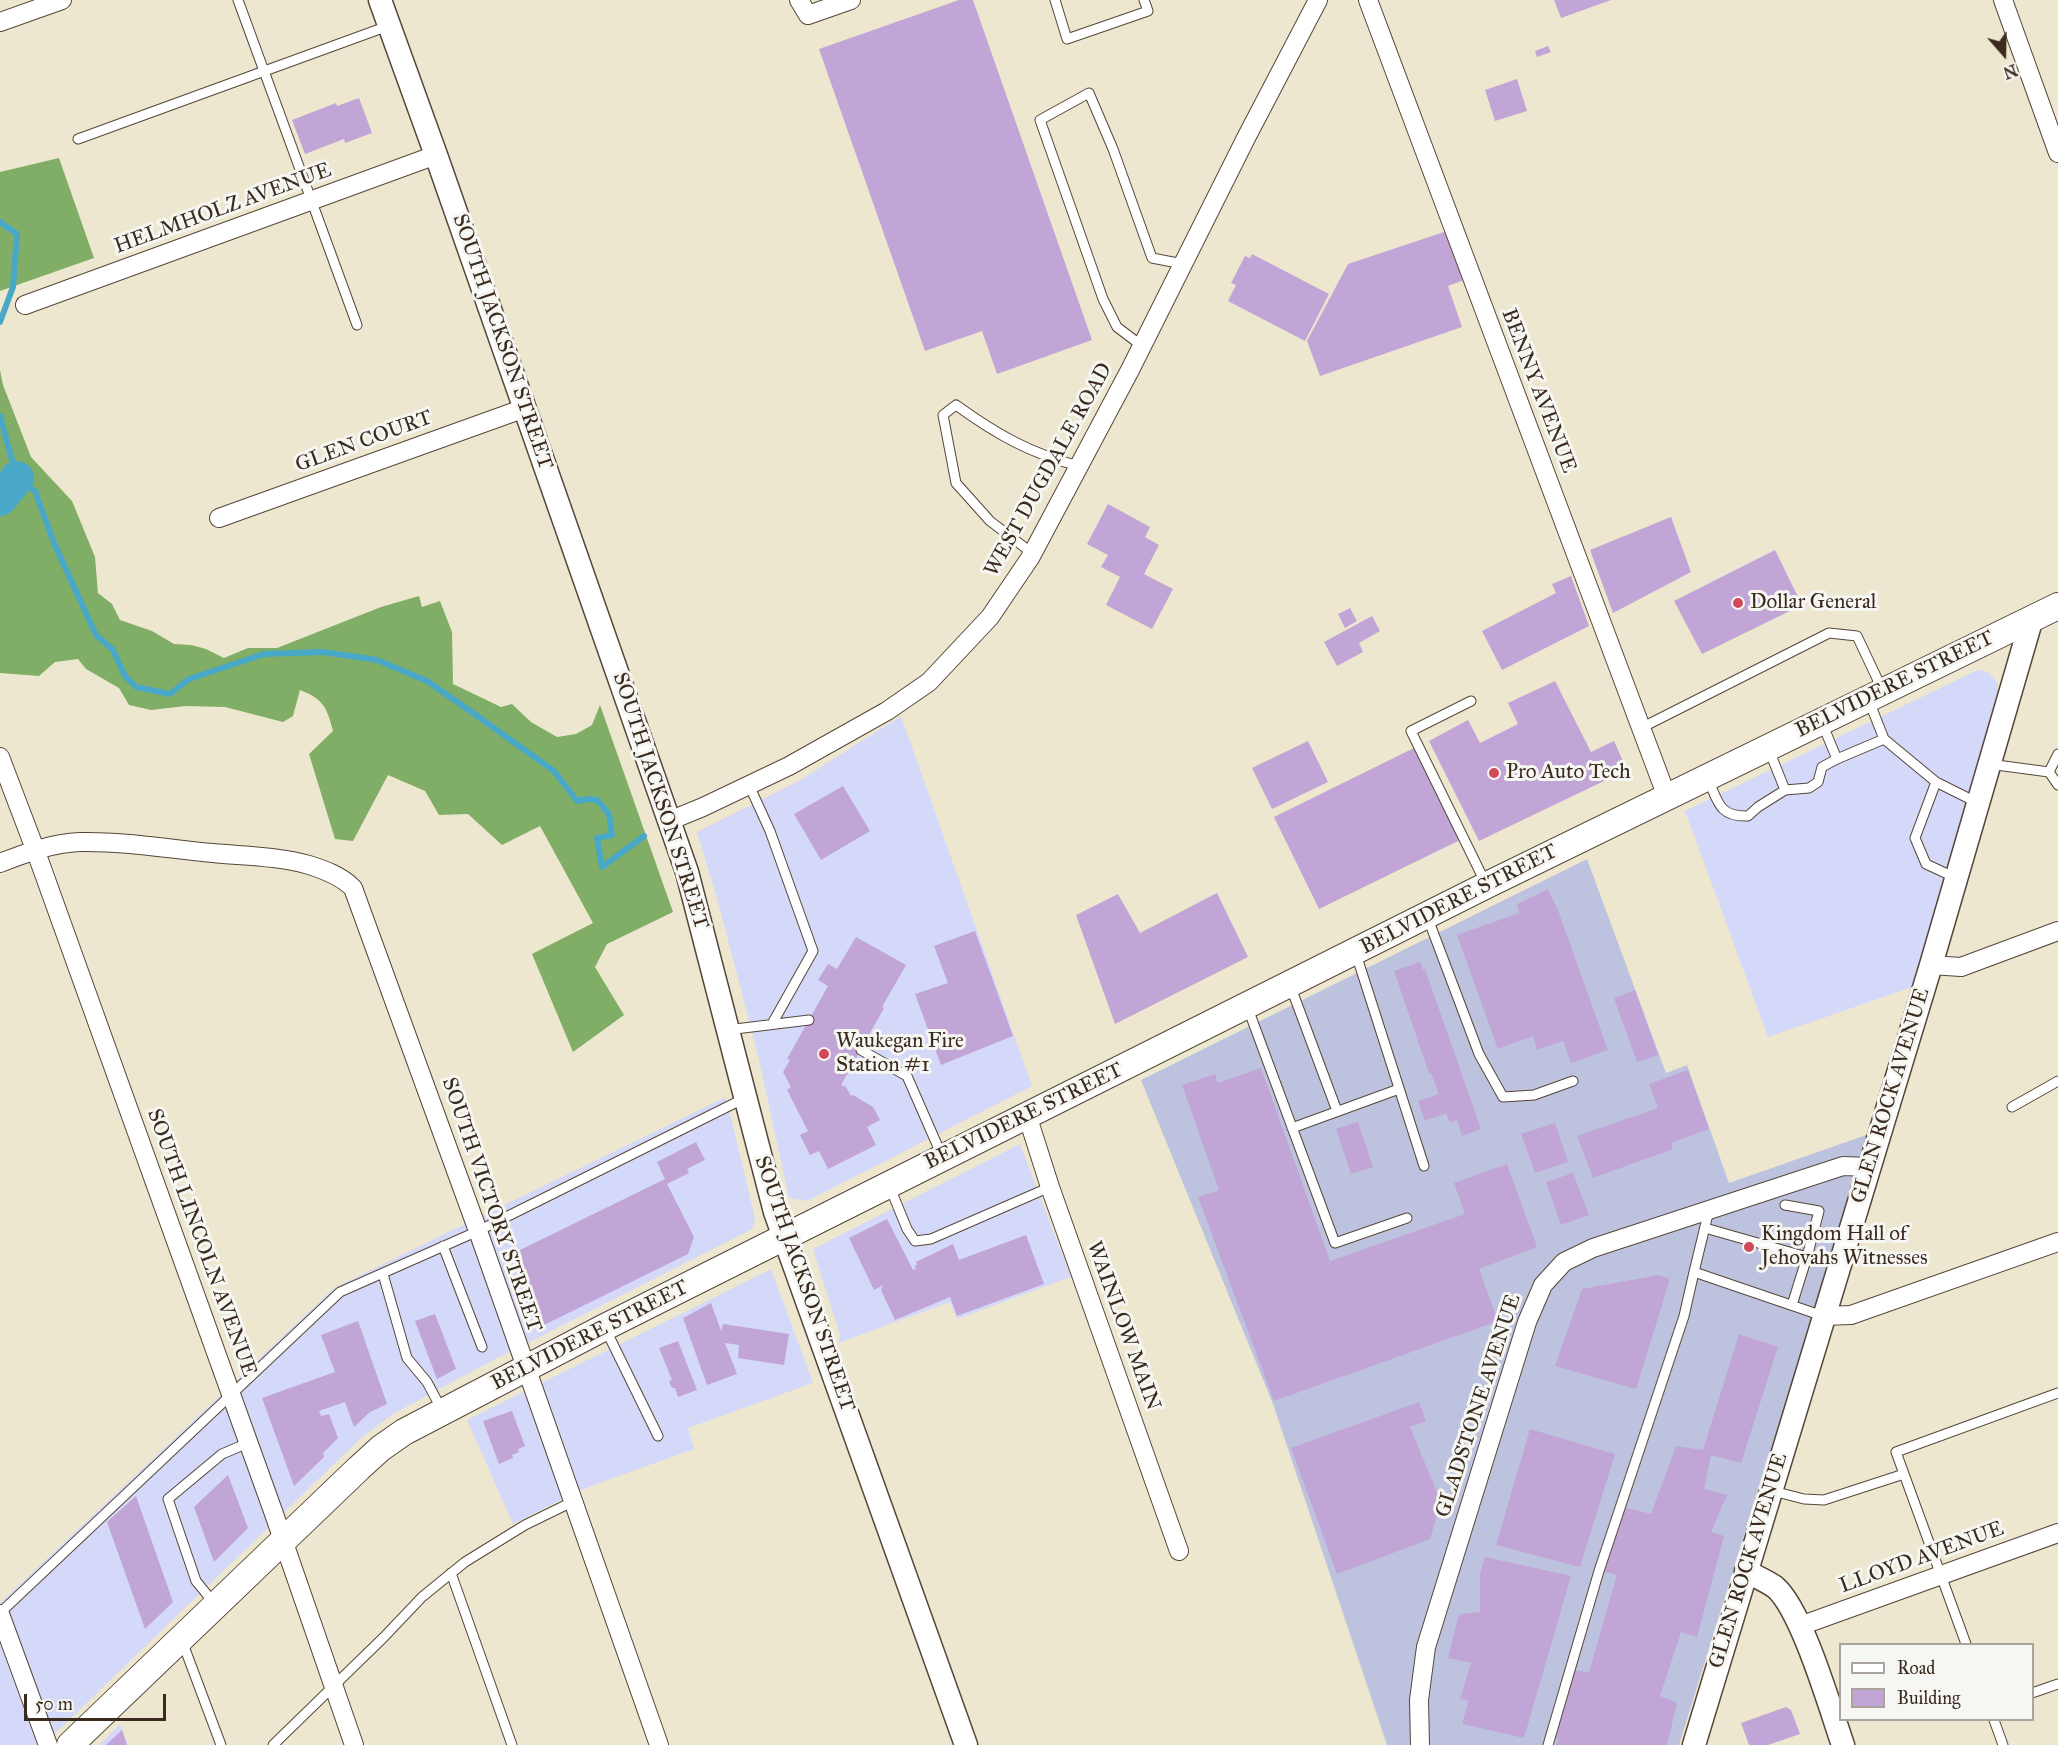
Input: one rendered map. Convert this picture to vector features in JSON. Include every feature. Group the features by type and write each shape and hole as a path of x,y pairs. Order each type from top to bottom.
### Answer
{"main road":[{"name":"BELVIDERE STREET","path":"70,1745 381,1448 404,1432 605,1327 1487,885 2058,606"}],"street":[{"path":"0,22 62,0"},
{"name":"SOUTH JACKSON STREET","path":"380,0 669,821 697,906 727,1030 784,1237 966,1745"},
{"path":"799,0 808,15 850,0"},
{"name":"WEST DUGDALE ROAD","path":"669,821 749,785 887,711 928,682 990,617 1032,554 1079,466 1318,0"},
{"name":"BENNY AVENUE","path":"1368,0 1667,797"},
{"path":"2003,0 2058,153"},
{"name":"HELMHOLZ AVENUE","path":"25,305 436,155"},
{"name":"GLEN COURT","path":"219,518 525,408"},
{"name":"GLEN ROCK AVENUE","path":"1694,1745 1931,965 2032,618"},
{"name":"SOUTH LINCOLN AVENUE","path":"0,757 36,849 354,1745"},
{"name":"SOUTH VICTORY STREET","path":"0,863 36,849 79,842 284,860 309,865 344,879 353,888 478,1231 525,1370 659,1745"},
{"path":"1931,965 1961,967 2058,932"},
{"name":"WAINLOW MAIN","path":"1027,1115 1050,1187 1179,1551"},
{"name":"GLADSTONE AVENUE","path":"1420,1745 1419,1700 1426,1647 1527,1322 1543,1285 1564,1262 1593,1248 1843,1166 1869,1167"},
{"path":"1823,1316 1851,1315 2058,1242"},
{"name":"LLOYD AVENUE","path":"1800,1626 2058,1533"},
{"path":"1746,1571 1776,1588 1788,1604 1800,1626 1843,1745"},
{"path":"0,1613 48,1745"}],"lane":[{"path":"238,0 357,325"},
{"path":"1055,0 1067,39 1148,11 1144,0"},
{"path":"78,139 389,25"},
{"path":"1142,346 1117,327 1103,299 1040,120 1089,93 1113,149 1152,258 1183,264"},
{"path":"1032,554 990,521 956,483 943,414 956,405 993,432 1050,459 1079,466"},
{"path":"1641,728 1829,633 1857,636 1875,695 1884,739 1936,782 1978,803"},
{"path":"1471,701 1411,731 1487,885"},
{"path":"1821,721 1837,759"},
{"path":"1707,777 1721,808 1735,817 1748,816 1785,790 1809,788 1818,782 1822,767 1884,739"},
{"path":"1768,747 1785,790"},
{"path":"2049,772 2058,754"},
{"path":"1989,764 2049,772 2058,785"},
{"path":"1936,782 1915,838 1926,864 1956,878"},
{"path":"749,785 770,831 813,951 772,1024"},
{"path":"1427,916 1479,1054 1503,1097 1534,1095 1573,1081"},
{"path":"1356,952 1424,1166"},
{"path":"1290,985 1337,1111"},
{"path":"1247,1006 1335,1243 1407,1218"},
{"path":"727,1030 809,1020"},
{"path":"861,1050 907,1076 943,1158"},
{"path":"2012,1107 2058,1081"},
{"path":"1292,1128 1399,1089"},
{"path":"0,1613 340,1292 478,1231 745,1098"},
{"path":"889,1184 907,1229 915,1241 931,1239 1050,1187"},
{"path":"1785,1205 1819,1210 1792,1305"},
{"path":"1548,1745 1599,1571 1684,1316 1709,1210"},
{"path":"1705,1228 1806,1257"},
{"path":"442,1246 482,1347"},
{"path":"1694,1272 1823,1316"},
{"path":"383,1274 407,1358 427,1382 442,1411"},
{"path":"605,1327 658,1436"},
{"path":"1966,1643 1896,1452 2058,1393"},
{"path":"215,1605 196,1581 168,1499 222,1454 248,1443"},
{"path":"1771,1490 1804,1499 1824,1500 1904,1474"},
{"path":"273,1745 422,1597 465,1562 525,1525 572,1502"},
{"path":"451,1574 512,1745"},
{"path":"181,1639 222,1745"},
{"path":"2034,1692 2058,1684"},
{"path":"1995,1721 2003,1745"}],"shaded area":[{"path":"1978,670 1988,672 1998,683 1998,694 1912,987 1768,1037 1685,811"},
{"path":"901,716 1032,1086 807,1201 789,1198 758,1055 717,898 697,832 799,781"},
{"path":"1587,859 1666,1073 1687,1065 1729,1183 1869,1134 1679,1745 1387,1745 1273,1404 1141,1080"},
{"path":"726,1097 755,1218 752,1229 482,1366 393,1414 361,1438 43,1745 0,1745 0,1603 334,1288"},
{"path":"1020,1144 1071,1277 957,1319 950,1302 838,1343 840,1335 813,1249"},
{"path":"771,1269 813,1383 688,1428 694,1449 583,1489 513,1524 467,1420"},
{"path":"120,1724 128,1745 99,1745"}],"green space":[{"path":"59,158 94,258 0,291 0,172"},
{"path":"0,370 3,385 31,457 72,501 95,557 98,593 112,604 120,620 152,631 174,644 206,649 224,658 248,648 277,648 381,607 419,596 422,607 440,601 452,632 453,684 501,707 512,704 531,722 557,737 576,734 592,725 600,705 673,912 607,944 595,967 624,1015 573,1052 532,954 593,923 540,826 502,845 468,814 439,815 425,791 388,775 353,841 335,839 309,754 333,731 323,705 308,693 300,690 293,716 283,722 225,707 186,706 151,710 129,705 119,688 86,669 78,659 55,662 39,676 0,673"}],"building":[{"path":"959,0 973,0 1092,340 997,374 982,331 925,351 819,49"},
{"path":"1554,0 1611,0 1561,18"},
{"path":"1548,46 1551,52 1537,57 1535,51"},
{"path":"1517,79 1527,111 1495,121 1485,90"},
{"path":"359,98 372,133 345,143 344,139 305,154 292,120 336,103 337,106"},
{"path":"1447,231 1464,280 1448,286 1462,327 1320,376 1307,341 1348,264"},
{"path":"1252,254 1329,294 1305,341 1228,301 1236,285 1231,283 1245,256 1250,258"},
{"path":"1108,504 1150,527 1145,537 1159,545 1144,574 1173,589 1152,629 1106,605 1120,577 1101,567 1108,555 1087,544"},
{"path":"1671,517 1691,572 1613,613 1590,550"},
{"name":"Dollar General","path":"1775,550 1802,605 1702,654 1674,601"},
{"path":"1571,576 1589,626 1502,670 1482,631 1556,593 1552,584"},
{"path":"1350,608 1357,621 1345,628 1338,614"},
{"path":"1372,616 1380,631 1359,643 1363,652 1337,666 1324,642"},
{"path":"1555,681 1591,752 1614,741 1627,770 1479,841 1429,741 1468,720 1480,743 1518,724 1508,703"},
{"path":"1308,741 1328,782 1272,809 1252,768"},
{"path":"1414,748 1460,840 1319,909 1274,817"},
{"path":"843,786 870,831 821,860 794,814"},
{"path":"1548,889 1558,910 1608,1050 1571,1063 1563,1041 1537,1050 1533,1036 1498,1049 1457,935 1519,913 1517,904"},
{"path":"1217,893 1248,957 1115,1024 1076,915 1118,894 1140,933"},
{"path":"975,931 1013,1036 941,1065 915,994 948,983 934,946"},
{"name":"Waukegan Fire Station #1","path":"856,937 906,965 841,1085 846,1087 851,1096 873,1107 880,1120 867,1127 876,1145 828,1169 819,1151 810,1155 800,1135 808,1131 787,1090 791,1087 783,1072 790,1060 787,1059 828,986 818,980 828,964 837,969"},
{"path":"1420,962 1423,970 1425,969 1481,1129 1462,1136 1457,1120 1450,1123 1446,1113 1425,1121 1418,1101 1439,1094 1431,1073 1429,1073 1394,971"},
{"path":"1635,990 1658,1055 1637,1062 1614,998"},
{"path":"1261,1068 1330,1261 1465,1214 1454,1183 1507,1164 1537,1247 1479,1269 1498,1321 1274,1401 1198,1197 1219,1190 1182,1085 1215,1074 1218,1083"},
{"path":"1688,1070 1709,1129 1671,1143 1673,1149 1593,1178 1577,1136 1658,1108 1649,1084"},
{"path":"1358,1122 1373,1167 1351,1174 1336,1129"},
{"path":"1555,1123 1568,1162 1535,1173 1521,1134"},
{"path":"696,1142 705,1160 687,1169 689,1173 667,1184 694,1237 688,1254 542,1326 516,1252 665,1179 657,1162"},
{"path":"1573,1173 1589,1215 1561,1225 1546,1182"},
{"path":"887,1219 913,1270 916,1269 914,1266 917,1265 916,1262 953,1244 959,1260 1026,1235 1044,1284 957,1316 950,1297 895,1320 881,1290 883,1285 874,1290 849,1238"},
{"path":"1659,1275 1670,1279 1636,1389 1555,1366 1582,1289"},
{"path":"711,1303 721,1331 723,1324 789,1334 784,1365 738,1358 739,1345 725,1343 737,1374 707,1385 683,1318"},
{"path":"435,1314 456,1369 437,1379 415,1321"},
{"path":"358,1321 387,1404 370,1412 354,1427 345,1402 319,1411 321,1416 329,1414 338,1438 323,1453 324,1457 294,1486 262,1398 335,1372 321,1335"},
{"path":"1739,1334 1778,1347 1741,1463 1711,1455 1704,1489 1727,1495 1711,1532 1724,1536 1697,1637 1681,1632 1660,1696 1677,1703 1667,1745 1556,1745 1558,1739 1552,1738 1573,1670 1589,1672 1617,1575 1601,1571 1623,1507 1651,1514 1676,1446 1703,1450"},
{"path":"678,1341 697,1390 678,1397 669,1381 672,1380 659,1348"},
{"path":"1419,1402 1426,1421 1410,1427 1441,1502 1430,1539 1337,1574 1291,1448"},
{"path":"512,1411 525,1446 512,1455 513,1458 499,1464 483,1421"},
{"path":"1530,1429 1615,1454 1580,1567 1496,1545"},
{"path":"228,1475 248,1528 214,1562 194,1507"},
{"path":"136,1496 173,1602 145,1629 107,1522"},
{"path":"1485,1557 1571,1576 1524,1738 1462,1724 1469,1700 1460,1699 1471,1663 1448,1658 1459,1614 1480,1612 1480,1574"},
{"path":"1786,1707 1791,1710 1800,1734 1768,1745 1749,1745 1741,1723"},
{"path":"122,1730 127,1745 106,1745"}],"waterway":[{"path":"0,222 17,234 13,287 0,322"},
{"path":"0,416 17,478 35,491 54,543 96,635 113,650 125,676 136,687 170,694 189,679 264,654 323,652 377,660 427,681 473,713 554,771 577,801 597,800 609,814 612,835 597,838 602,867 644,836"},
{"path":"0,499 17,478"}],"place":[{"name":"Dollar General","path":"1738,603"},
{"name":"Pro Auto Tech","path":"1494,773"},
{"name":"Waukegan Fire Station #1","path":"824,1054"},
{"name":"Kingdom Hall of Jehovahs Witnesses","path":"1749,1247"}]}
